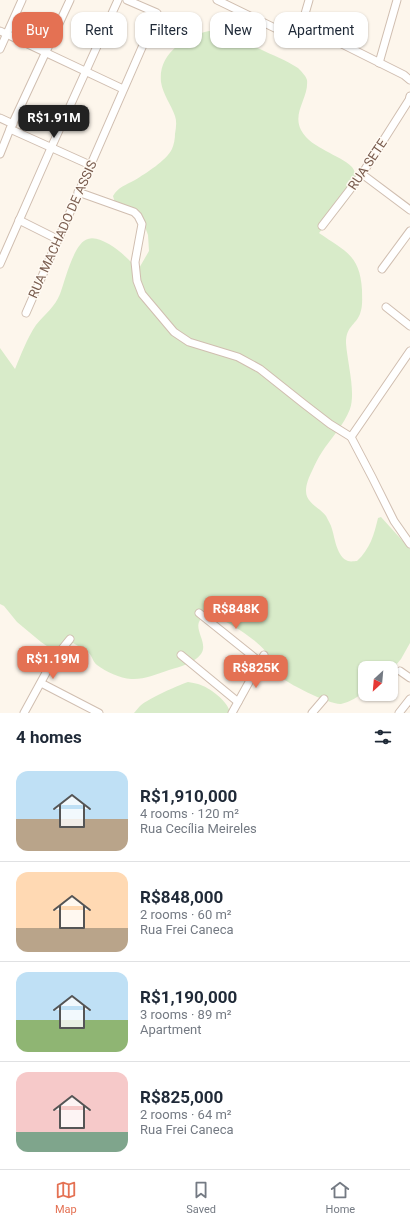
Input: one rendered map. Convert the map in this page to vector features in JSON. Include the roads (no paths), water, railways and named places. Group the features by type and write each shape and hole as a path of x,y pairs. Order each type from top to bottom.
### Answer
{"street":[{"path":"0,49 3,33 22,0"},
{"path":"0,154 11,126 70,0"},
{"path":"1,258 20,220 118,0"},
{"name":"RUA MACHADO DE ASSIS","path":"26,313 57,239 157,14 127,0"},
{"path":"217,0 274,28"},
{"path":"306,12 309,0"},
{"path":"379,63 397,0"},
{"path":"3,33 123,89"},
{"path":"350,48 404,75 410,80"},
{"name":"RUA SETE","path":"322,226 362,174 410,98"},
{"path":"0,118 11,126 51,148 90,165"},
{"path":"362,174 410,210"},
{"path":"78,192 134,212 138,216 142,224 135,262 137,281 142,294 174,332 189,342 238,357 260,369 325,420 351,437 394,521 410,544"},
{"path":"20,220 57,239"},
{"path":"382,269 410,231"},
{"path":"386,307 410,326"},
{"path":"351,437 410,351"},
{"path":"199,613 260,662"},
{"path":"24,713 52,660 70,639"},
{"path":"181,655 238,702"},
{"path":"232,713 264,655"},
{"path":"400,671 410,678"},
{"path":"41,683 99,713"},
{"path":"312,713 324,699"},
{"path":"399,713 410,699"}]}
